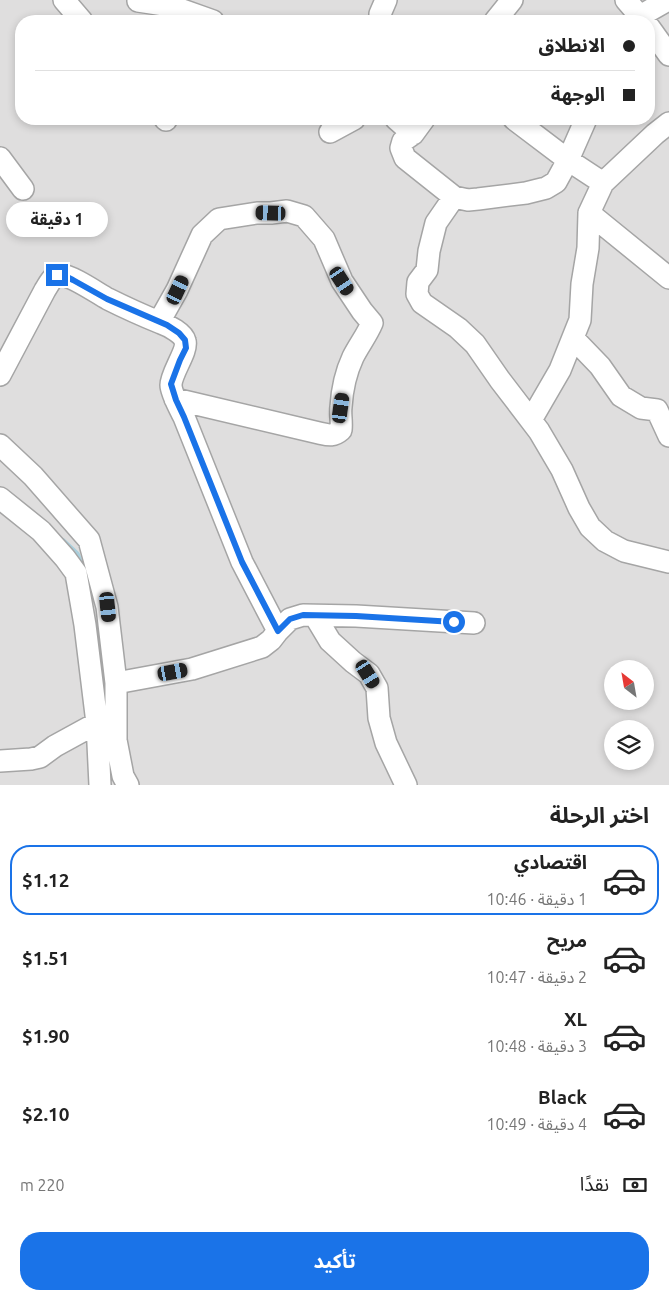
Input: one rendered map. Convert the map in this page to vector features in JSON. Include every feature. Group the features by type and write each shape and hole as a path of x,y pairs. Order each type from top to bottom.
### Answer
{"street":[{"path":"64,0 77,15"},
{"path":"380,15 386,0"},
{"path":"500,15 512,0"},
{"path":"626,0 638,15"},
{"path":"650,15 668,0"},
{"path":"138,1 172,3 200,15"},
{"path":"655,36 669,54"},
{"path":"531,420 560,370 580,320 582,284 588,248 589,213 603,183 669,123"},
{"path":"330,132 343,125"},
{"path":"522,125 568,160 603,183"},
{"path":"418,126 403,141 401,148 404,158 454,197 478,200 526,193 546,188 556,182 583,125"},
{"path":"0,158 23,189"},
{"path":"454,197 436,223 427,270 418,282 417,294 422,303 458,328 474,344 539,431 562,470 590,527 605,541 624,551 669,562"},
{"path":"159,322 178,290 202,235 219,219 257,213 287,211 304,216 324,240 342,281 372,323 353,358 345,383 341,408 341,430 336,434 319,433 176,400"},
{"path":"589,213 669,278"},
{"path":"0,374 45,290 57,275 63,275 107,299 179,333 185,340 186,348 171,384 176,400 242,562 278,631"},
{"path":"573,338 600,366 621,396 641,408 657,410 669,436"},
{"path":"0,445 33,476 88,540 108,607 116,683 116,740 123,776 128,785"},
{"path":"0,498 41,531 76,573 85,625 97,723 100,785"},
{"path":"116,683 192,668 262,647 290,619 303,615 474,623"},
{"path":"315,616 330,641 368,674 377,688 379,718 386,743 406,785"},
{"path":"0,761 40,757 55,746 97,723"}],"shaded area":[{"path":"0,0 669,0 669,785 0,785"}],"waterway":[{"path":"63,541 77,554 81,565"}],"route":[{"path":"57,275 63,275 107,299 167,325 179,333 185,340 186,348 171,384 176,400 242,562 278,631 290,619 303,615 454,622"}]}
